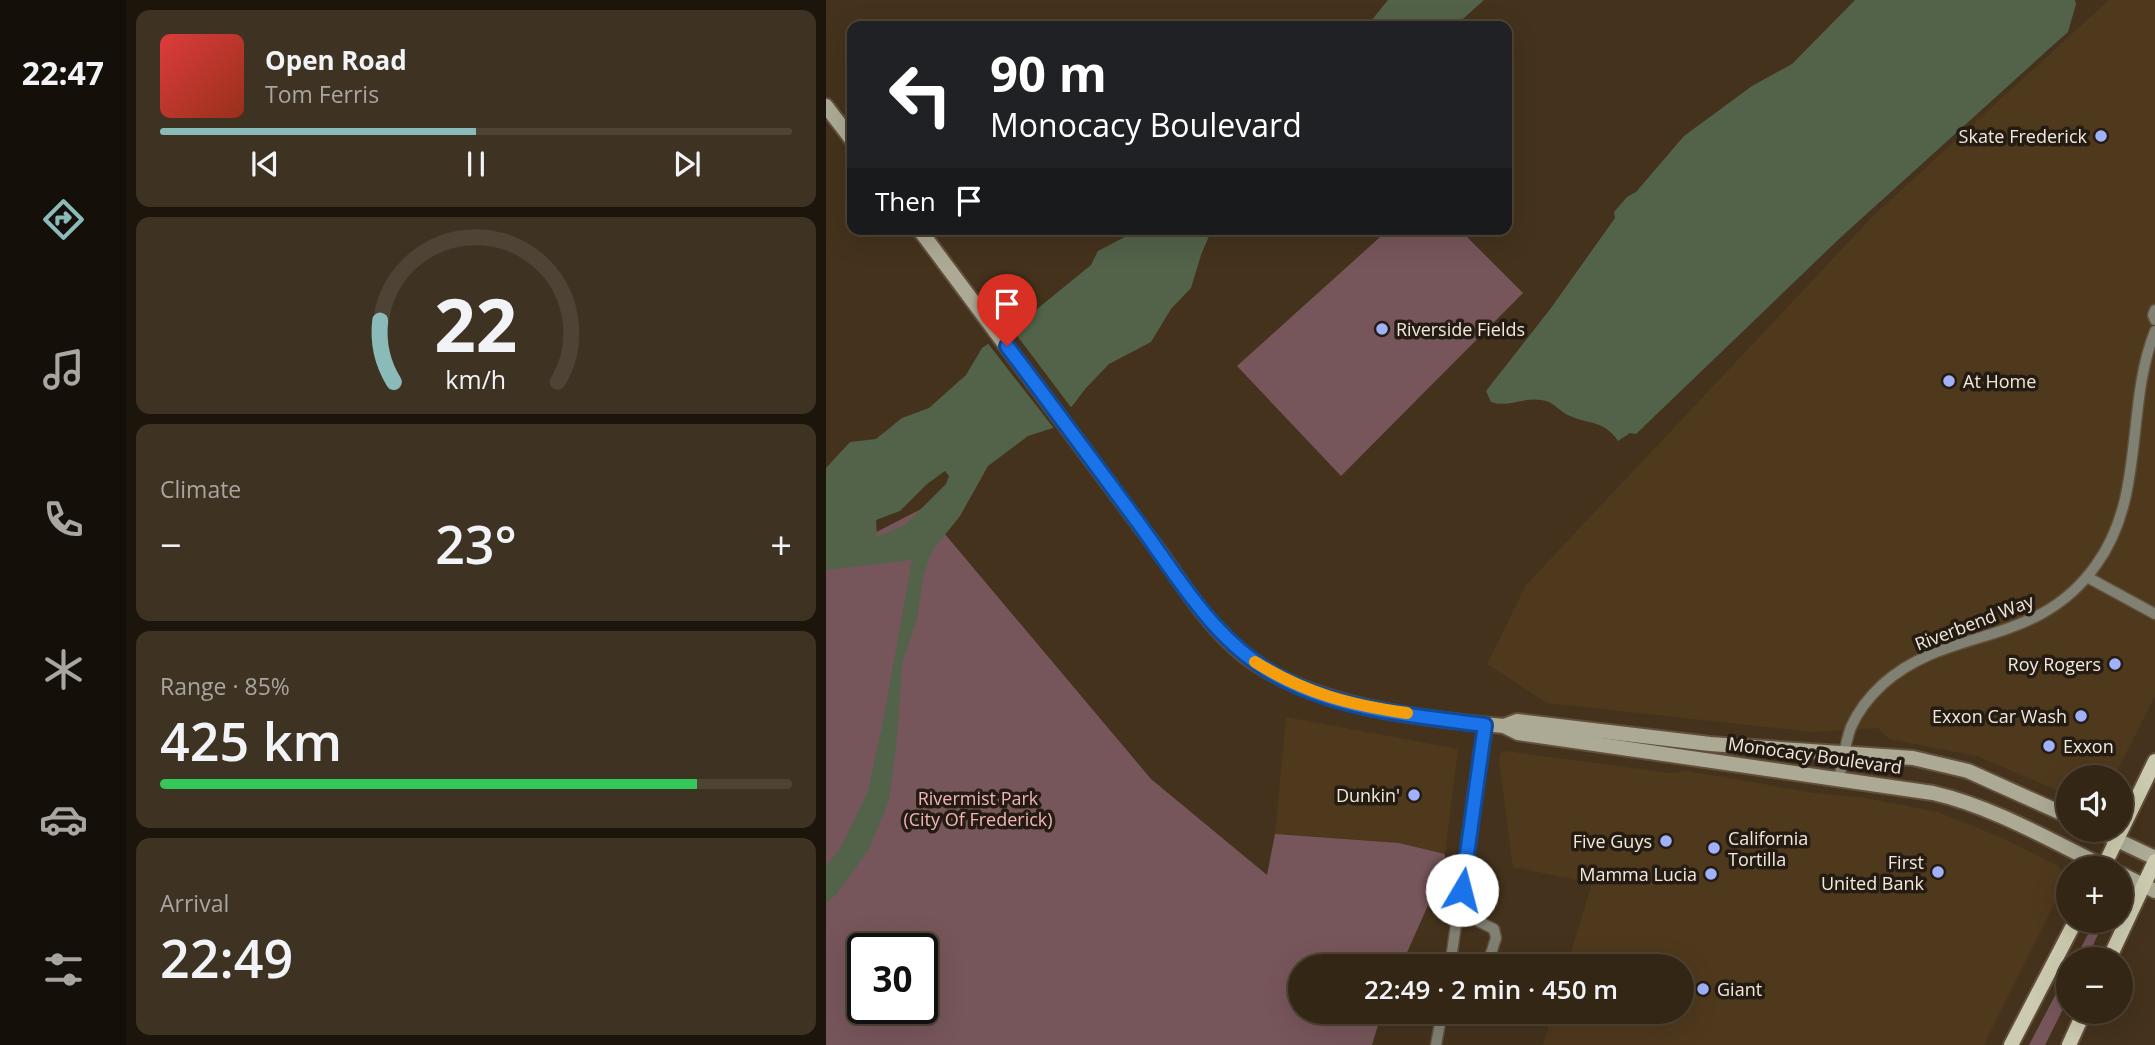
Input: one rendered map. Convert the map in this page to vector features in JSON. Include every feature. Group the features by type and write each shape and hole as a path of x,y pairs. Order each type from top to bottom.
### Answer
{"main road":[{"path":"826,106 847,133"},
{"name":"Monocacy Boulevard","path":"923,235 1164,558 1194,603 1246,656 1283,679 1342,702 1504,726 1518,733 1839,778 1955,798 2081,856"},
{"name":"Monocacy Boulevard","path":"1504,726 1517,721 1710,744 1913,758 1986,778 2056,810"},
{"path":"2133,806 2155,761"},
{"path":"2116,947 2149,888 2155,859 2123,842"},
{"path":"2133,880 2149,888"},
{"path":"2011,1045 2069,933"},
{"path":"2069,1045 2079,1024"}],"street":[{"path":"2155,310 2155,320"},
{"name":"Riverbend Way","path":"1839,778 1852,727 1859,713 1878,690 1903,668 1938,649 2039,615 2071,594 2087,577 2106,550 2118,526 2124,505 2149,346 2155,331"},
{"path":"2087,577 2155,614"},
{"path":"1452,954 1485,725"},
{"path":"1459,912 1494,929 1496,938 1491,954"},
{"path":"1436,1045 1440,1024"}],"shaded area":[{"path":"1388,0 1484,0 1461,21 1371,21"},
{"path":"1855,0 2075,0 2076,4 2068,32 1840,238 1636,434 1630,433 1618,441 1602,426 1570,416 1545,401 1535,399 1504,404 1491,402 1486,391 1551,308 1615,218 1614,212 1627,197 1636,192 1684,136 1752,86 1792,64"},
{"path":"2109,0 2155,0 2155,696 2120,765 2056,765 2056,790 1977,756 1889,739 1878,728 1813,732 1547,703 1487,664 1526,585 1874,215"},
{"path":"1129,235 1209,235 1191,288 1171,309 1151,342 1109,364 1086,388 1056,427 1028,436 988,466 960,516 932,551 923,578 917,619 902,663 898,729 889,801 869,849 836,895 826,903 826,867 842,845 868,791 912,560 826,570 826,468 850,442 876,439 902,418 929,408 966,375 982,348 1026,318 1091,265 1098,251","holes":["945,471 949,476 946,484 905,525 877,537 876,520 900,511 927,484"]},
{"path":"1286,717 1458,749 1445,854 1399,843 1275,834"},
{"path":"1506,751 1671,773 1688,771 1814,793 1860,797 1938,812 1998,836 2056,865 2056,900 1984,1045 1543,1045 1549,1024 1694,1024 1694,954 1571,954 1592,883 1513,867 1499,760 1501,753"}],"green space":[{"name":"Riverside Fields","path":"1382,235 1465,235 1523,293 1341,476 1237,366"},
{"name":"Rivermist Park (City Of Frederick)","path":"923,508 1151,779 1267,875 1275,834 1399,843 1445,854 1445,867 1406,954 1288,954 1288,1024 1378,1024 1372,1045 826,1045 826,558"},
{"path":"2089,933 2099,933 2092,947 2081,947"},
{"path":"2056,994 2056,1023 2045,1045 2029,1045"}],"pier":[{"path":"1009,325 1073,410 1056,431 986,341"}],"slow traffic":[{"path":"1255,662 1311,692 1342,702 1407,713"}],"place":[{"name":"Skate Frederick","path":"2101,136"},
{"name":"Riverside Fields","path":"1382,329"},
{"name":"At Home","path":"1949,381"},
{"name":"Roy Rogers","path":"2115,664"},
{"name":"Exxon Car Wash","path":"2081,716"},
{"name":"Exxon","path":"2049,746"},
{"name":"Dunkin'","path":"1414,795"},
{"name":"Five Guys","path":"1666,841"},
{"name":"California Tortilla","path":"1714,848"},
{"name":"First United Bank","path":"1938,872"},
{"name":"Mamma Lucia","path":"1711,874"},
{"name":"Giant","path":"1703,989"}],"route":[{"path":"1007,346 1164,558 1194,603 1246,656 1283,679 1342,702 1485,725 1462,890"}]}
